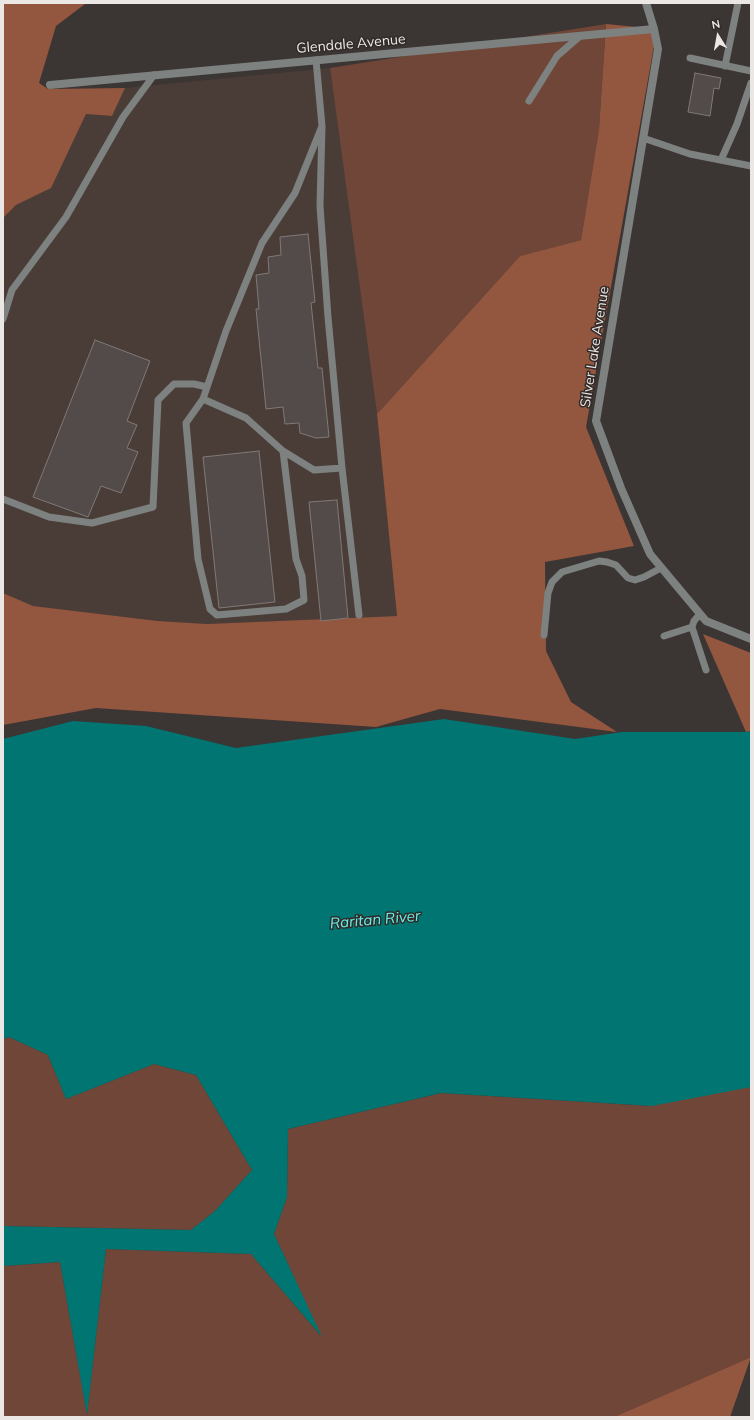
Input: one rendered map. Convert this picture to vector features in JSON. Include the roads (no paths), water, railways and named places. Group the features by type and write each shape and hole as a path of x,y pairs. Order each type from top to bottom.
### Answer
{"street":[{"name":"Silver Lake Avenue","path":"646,3 658,49 596,421 621,488 650,554 706,621 751,638"},
{"name":"Glendale Avenue","path":"50,85 654,29"}],"lane":[{"path":"725,66 738,3"},
{"path":"529,101 557,56 580,36"},
{"path":"690,58 751,71"},
{"path":"316,60 322,126 320,206 328,317 342,468 359,615"},
{"path":"3,320 12,290 66,217 123,118 154,75"},
{"path":"721,160 737,124 751,83"},
{"path":"283,451 296,559 302,576 304,600 286,609 218,615 210,609 198,559 186,423 203,399 226,331 262,243 295,193 322,126"},
{"path":"643,138 690,154 751,166"},
{"path":"3,499 49,517 92,523 153,507 158,400 174,384 194,384 207,388"},
{"path":"203,399 246,418 283,451 314,470 342,468"},
{"path":"544,635 550,588 552,582 562,572 599,561 616,565 628,578 635,580 644,578 661,568"},
{"path":"700,614 694,621 692,627 706,670"},
{"path":"664,636 692,627"}],"water":[{"name":"Raritan River","path":"444,719 575,739 622,732 751,731 751,1087 652,1106 441,1093 288,1129 287,1197 274,1234 322,1337 251,1254 106,1249 87,1415 60,1262 3,1266 3,1226 191,1230 215,1211 252,1170 196,1075 154,1064 66,1099 48,1055 9,1037 3,1039 3,739 73,721 146,726 236,748"}]}
